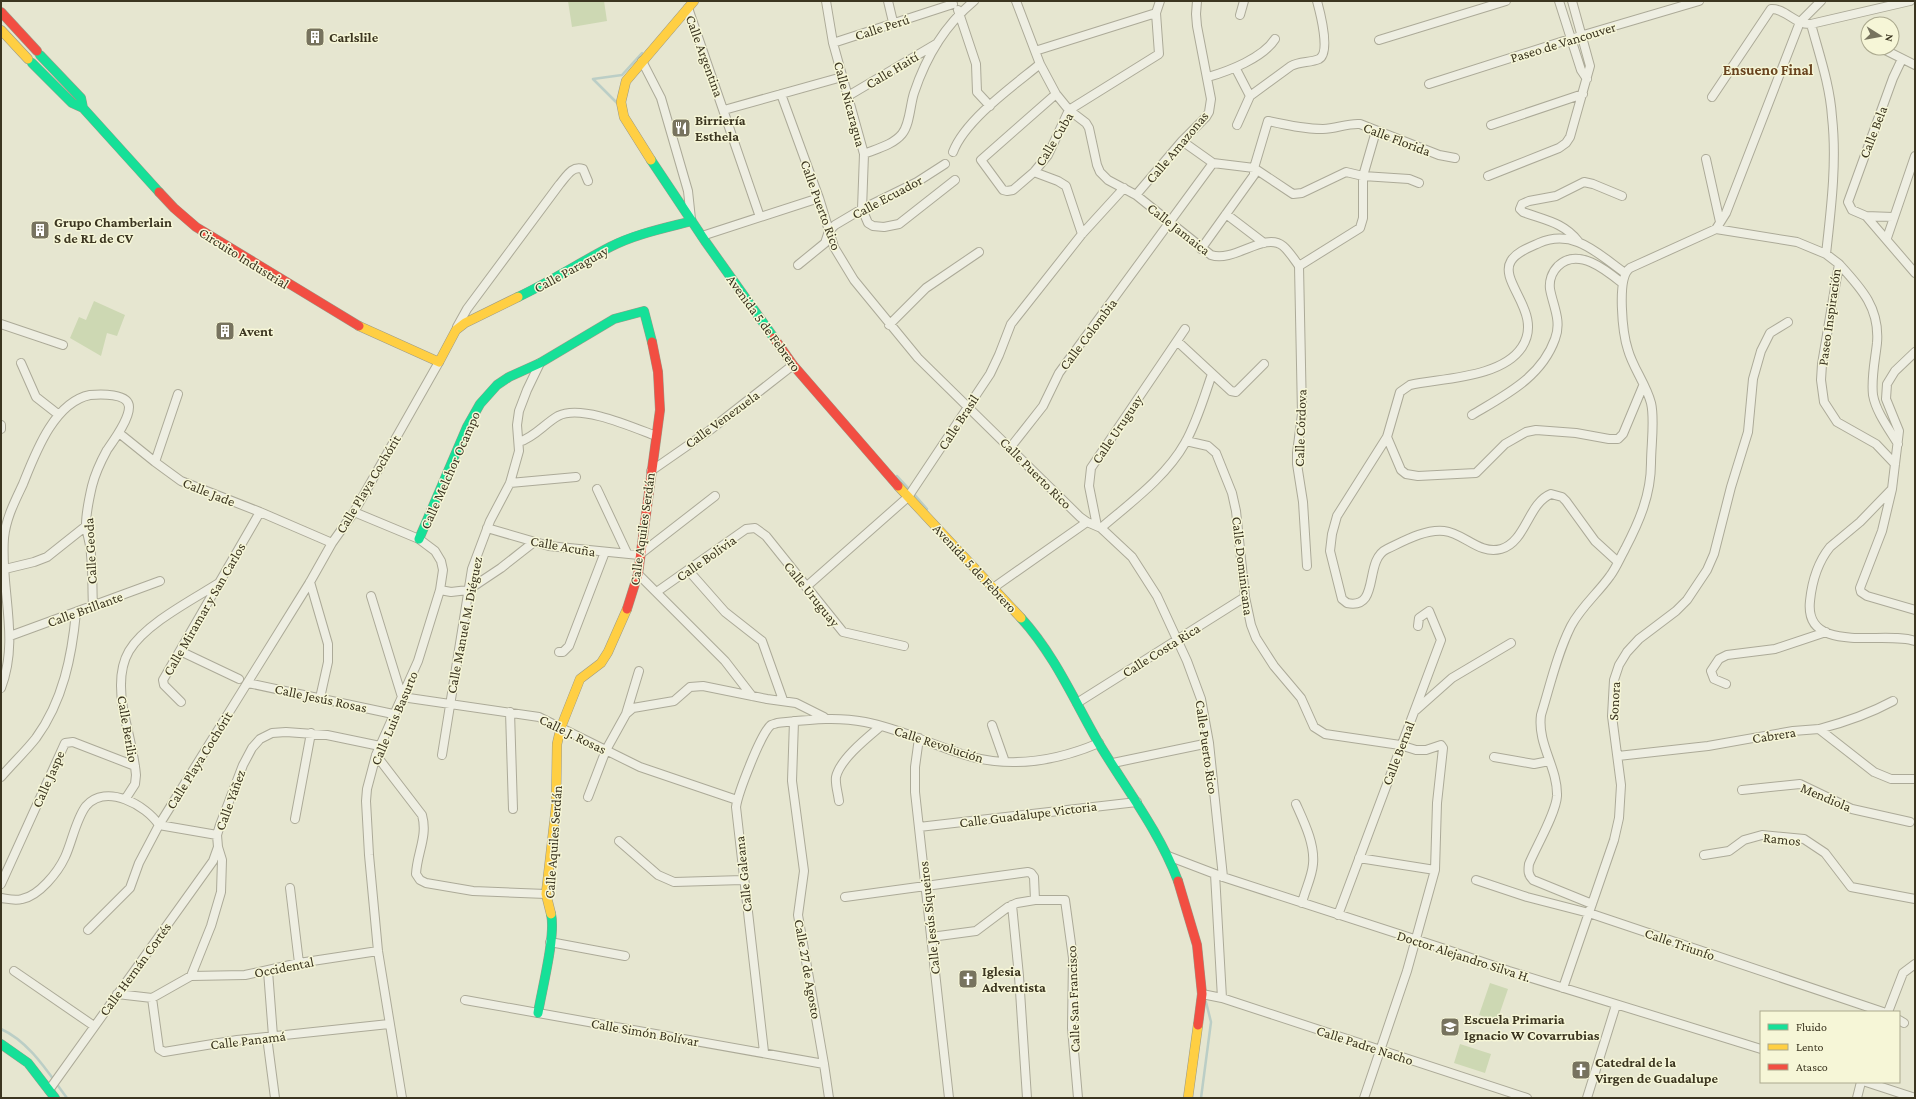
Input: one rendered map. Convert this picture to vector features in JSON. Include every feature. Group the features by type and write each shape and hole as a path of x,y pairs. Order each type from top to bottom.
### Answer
{"street":[{"path":"692,221 688,191 661,98 642,61 694,1"},
{"name":"Calle Nicaragua","path":"826,1 833,43 864,154 862,208"},
{"path":"888,1 894,22"},
{"path":"864,154 893,141 903,133 918,83 936,43 959,13 974,1"},
{"name":"Calle Jamaica","path":"1016,1 1040,64 1056,94 1070,110 1086,123 1089,128 1097,165 1100,172 1108,180 1136,196 1169,221 1201,249 1211,255 1222,257 1264,243"},
{"path":"1035,51 1156,13 1160,1"},
{"name":"Calle Amazonas","path":"1136,196 1182,141 1206,117 1209,112 1211,99 1208,77 1196,26 1198,1"},
{"path":"1240,15 1244,1"},
{"path":"1237,125 1250,96 1298,62 1318,59 1322,56 1324,45 1323,32 1317,1"},
{"path":"1378,40 1506,1"},
{"path":"1559,1 1580,70 1587,79"},
{"path":"1488,176 1559,148 1566,143 1573,130 1590,66 1583,35 1572,1"},
{"name":"Paseo de Vancouver","path":"1429,84 1570,38 1699,1"},
{"path":"1716,230 1726,213 1805,23 1821,1"},
{"path":"1712,96 1768,11 1771,9 1777,9 1805,23 1910,1"},
{"path":"953,2 959,13 976,64 977,92 990,106"},
{"name":"Calle Perú","path":"833,43 953,2"},
{"name":"Calle Argentina","path":"688,8 760,217"},
{"name":"Circuito Industrial","path":"1,12 81,98 84,108 174,208 196,227 365,330 439,362"},
{"name":"Calle Cuba","path":"1056,94 980,160 1003,190 1013,190 1034,172 1048,154 1070,110 1159,54 1156,13"},
{"name":"Paseo Inspiración","path":"1805,23 1829,95 1832,117 1833,172 1826,254 1839,264 1822,364 1821,380 1824,402 1836,422 1876,444 1895,464"},
{"name":"Circuito Industrial","path":"1,30 72,103 84,108"},
{"path":"1208,77 1236,68 1271,45 1275,39"},
{"name":"Calle Haití","path":"848,96 936,43"},
{"path":"1896,56 1915,65"},
{"name":"Calle Bela","path":"1866,216 1852,210 1849,206 1848,198 1893,78 1902,59"},
{"name":"Avenida 5 de Febrero","path":"642,61 629,75 622,95 622,108 630,128 702,236 793,365 908,497 1033,631 1056,666 1076,703 1155,831 1168,856 1182,893 1197,945 1202,994 1188,1098"},
{"path":"953,152 962,135 990,106 1040,64"},
{"path":"1236,68 1250,96"},
{"path":"724,110 842,77"},
{"name":"Calle Puerto Rico","path":"781,94 819,198 834,247 854,280 889,325 918,358 968,408 1087,522 1099,527 1132,557 1157,596 1202,699 1223,877"},
{"path":"1491,126 1583,94"},
{"name":"Calle Florida","path":"1254,168 1268,121 1296,127 1324,129 1335,128 1353,123 1376,130 1439,155 1455,158"},
{"path":"1226,214 1264,243 1274,242 1283,247 1299,266 1360,228 1363,218 1362,176 1376,130"},
{"path":"1182,141 1213,163 1254,168 1290,192 1297,194 1341,173 1351,172 1362,176 1409,179 1419,183"},
{"path":"1887,238 1915,156"},
{"path":"1706,159 1720,222"},
{"name":"Calle Colombia","path":"1010,448 1043,406 1059,373 1213,163"},
{"name":"Calle Ecuador","path":"798,265 825,243 829,231 835,225 862,208 917,182 945,164"},
{"path":"1201,249 1254,175 1254,168"},
{"name":"Calle Playa Cochórit","path":"88,930 130,888 139,863 159,825 310,582 332,543 354,512 467,310 559,185 573,169 583,169 588,181"},
{"path":"1034,172 1058,181 1066,186 1082,234"},
{"path":"862,208 868,223 873,226 891,226 899,224 955,180"},
{"path":"1622,196 1584,182 1556,196 1529,201 1522,204 1520,209 1523,212 1569,230 1578,241 1625,273"},
{"name":"Calle Brasil","path":"806,587 908,497 968,408 996,361 1011,324 1082,234 1124,188"},
{"path":"702,236 819,198"},
{"path":"1866,216 1893,217"},
{"path":"1866,216 1887,238 1907,265 1915,273"},
{"name":"Calle Paraguay","path":"456,330 476,317 546,284 611,246 648,233 692,221"},
{"path":"1592,904 1533,880 1529,877 1529,864 1554,808 1557,796 1549,761 1542,742 1540,724 1541,715 1559,657 1571,627 1579,614 1611,576 1635,529 1649,491 1652,410 1648,395 1627,349 1624,328 1622,282 1625,273 1630,268 1716,230 1797,242 1826,254"},
{"path":"1578,241 1553,238 1528,248 1511,261 1508,268 1510,276 1525,308 1528,327 1522,347 1512,357 1487,370 1422,382 1404,388 1398,397 1387,436 1337,516 1332,534 1330,551 1342,599 1347,603 1358,603 1366,597 1369,591 1375,561 1384,550 1410,538 1438,531 1454,533 1473,544 1486,549 1502,549 1514,541 1542,500 1552,494 1562,497 1566,501 1595,541 1618,562"},
{"path":"889,325 926,288 979,252"},
{"path":"1472,414 1516,389 1542,363 1555,339 1558,330 1556,312 1550,288 1551,277 1555,269 1561,263 1576,260 1593,263 1600,266 1622,282"},
{"path":"1839,264 1860,287 1869,300 1874,314 1877,342 1873,371 1873,396 1879,412 1898,444"},
{"name":"Calle Córdova","path":"1299,266 1302,414 1296,453 1303,502 1307,566"},
{"name":"Calle Melchor Ocampo","path":"419,539 467,427 480,404 497,385 509,377 540,363 614,319 644,311"},
{"name":"Calle Aquiles Serdán","path":"538,1013 550,942 552,920 546,894 556,807 557,744 561,727 580,679 601,663 608,652 631,600 638,574 639,555 656,436 661,389 658,364 644,311"},
{"name":"Sonora","path":"1563,988 1614,840 1619,818 1621,785 1618,756 1613,733 1612,704 1614,680 1619,665 1639,639 1676,611 1687,600 1707,570 1714,554 1742,446 1748,432 1753,379 1761,351 1770,333 1788,322"},
{"path":"1,324 63,345"},
{"name":"Calle Uruguay","path":"1099,527 1089,486 1091,468 1185,329"},
{"path":"1177,342 1231,391 1236,392 1264,364"},
{"path":"1915,352 1895,371 1887,384 1886,399 1898,427 1898,444 1892,489 1879,542 1860,588 1861,592 1867,596 1915,610"},
{"path":"1,688 7,662 10,636 3,583 5,569 4,540 7,522 38,446 59,416 36,397 21,362"},
{"name":"Calle Manuel M. Diéguez","path":"442,755 449,704 472,569 487,528 510,483 517,461 519,442 519,411 526,390 540,363"},
{"name":"Calle Venezuela","path":"651,471 710,430 793,365"},
{"path":"1099,527 1159,475 1186,441 1212,374"},
{"path":"1387,436 1398,465 1406,474 1418,476 1470,475 1480,471 1505,444 1526,432 1546,430 1618,439 1623,434 1643,386"},
{"path":"155,462 178,394"},
{"name":"Calle Geoda","path":"59,416 81,398 94,395 108,395 124,399 127,401 130,409 119,433 99,466 92,484 86,526 91,552 92,606"},
{"path":"519,442 529,438 558,416 567,413 591,415 656,436"},
{"name":"Calle Jade","path":"119,433 181,481 260,512 332,543"},
{"name":"Calle Dominicana","path":"1186,441 1208,446 1214,449 1232,492 1236,511 1245,597 1256,638 1274,666 1301,698 1314,728 1325,734 1400,745 1420,751 1438,745 1441,745 1443,748 1437,803 1435,870"},
{"path":"510,483 576,477"},
{"path":"597,489 627,553"},
{"path":"1892,489 1860,522 1830,547 1820,563 1811,593 1810,615 1816,625 1826,632 1846,638 1890,637 1915,641"},
{"path":"639,555 715,496"},
{"name":"Calle Miramar y San Carlos","path":"181,702 163,683 260,512"},
{"name":"Calle Luis Basurto","path":"354,512 419,539 435,551 442,561 443,570 440,590 424,646 376,755 367,789 366,801 369,855 378,951 402,1098"},
{"path":"993,588 1087,522"},
{"path":"5,569 34,562 47,557 86,526"},
{"name":"Calle Acuña","path":"487,528 564,549 639,555"},
{"name":"Calle Uruguay","path":"755,528 766,536 843,632 904,646"},
{"name":"Calle Bolivia","path":"658,591 746,529 755,528"},
{"path":"440,590 459,592 468,590 505,565 534,542"},
{"path":"559,652 563,652 569,646 605,552"},
{"path":"688,570 722,609 762,641 784,700"},
{"path":"638,574 658,591 725,661 752,696"},
{"name":"Calle Brillante","path":"10,636 160,581"},
{"path":"310,582 328,644 328,662 320,698"},
{"name":"Calle Berilio","path":"126,798 135,784 135,766 123,708 121,686 123,669 129,652 139,638 155,625 219,583"},
{"path":"371,596 402,697"},
{"name":"Calle Costa Rica","path":"1076,703 1245,597"},
{"name":"Calle Bernal","path":"1338,915 1400,745 1441,640 1429,611 1419,618 1418,626"},
{"path":"1,777 35,739 54,706 68,667 73,646 76,612"},
{"path":"1726,684 1714,679 1711,671 1719,659 1727,655 1775,649 1826,632"},
{"path":"1414,711 1452,678 1511,642"},
{"path":"180,651 239,678"},
{"path":"588,797 606,750 626,714 639,671"},
{"name":"Calle Jesús Rosas","path":"248,682 393,714"},
{"name":"Calle Revolución","path":"626,714 633,708 674,701 685,690 696,686 767,699 784,700 796,703 826,718"},
{"name":"Calle J. Rosas","path":"402,697 539,716 606,750 662,775 737,800"},
{"name":"Cabrera","path":"1618,756 1708,746 1794,731 1819,729 1870,714 1893,702"},
{"path":"510,712 513,809"},
{"name":"Calle Revolución","path":"794,722 826,718 847,719 881,726 971,756 1005,762 1028,762 1064,756 1100,743"},
{"name":"Calle Galeana","path":"764,1052 743,880 736,814 737,800 753,758 771,725 777,723 794,722"},
{"name":"Calle 27 de Agosto","path":"794,722 792,781 804,871 798,915 829,1098"},
{"path":"992,724 1005,762"},
{"path":"839,801 836,782 837,773 855,749 881,726"},
{"path":"1819,729 1874,772 1891,779 1915,779"},
{"name":"Calle Yáñez","path":"191,976 211,926 220,892 222,860 218,847 217,835 243,765 252,748 260,739 272,733 311,734 380,746"},
{"path":"295,819 311,734"},
{"name":"Calle Jesús Siqueiros","path":"919,738 914,780 949,1098"},
{"name":"Calle Jaspe","path":"1,884 65,743 73,742 135,766"},
{"path":"1113,763 1208,743"},
{"path":"376,755 422,815 424,835 416,874 420,880 426,883 473,891 546,894"},
{"path":"1494,758 1534,764 1549,761"},
{"name":"Mendiola","path":"1742,790 1800,784 1852,809 1913,822"},
{"path":"1,898 22,899 31,896 48,880 64,858 73,833 86,807 93,801 108,797 126,798 153,816 159,825 217,835"},
{"name":"Calle Guadalupe Victoria","path":"919,827 1137,802"},
{"path":"1296,804 1306,829 1313,863 1302,902"},
{"name":"Ramos","path":"1704,855 1729,852 1744,840 1762,835 1804,840 1825,853 1851,887 1915,899"},
{"path":"620,841 658,875 674,882 743,880"},
{"name":"Calle Hernán Cortés","path":"49,1090 213,861 218,847"},
{"name":"Doctor Alejandro Silva H.","path":"1168,856 1223,877 1338,915 1616,1005 1760,1050"},
{"path":"1359,858 1435,870 1407,971 1364,1098"},
{"path":"845,897 1028,872 1034,877 1035,900 1012,905 976,931 931,937"},
{"path":"1215,874 1222,998"},
{"name":"Calle Triunfo","path":"1476,880 1527,897 1589,913 1880,1011"},
{"path":"290,888 299,963"},
{"name":"Calle San Francisco","path":"1035,900 1065,900 1073,958 1072,1022 1078,1098"},
{"path":"1012,905 1019,976 1027,1098"},
{"path":"550,942 625,956"},
{"name":"Occidental","path":"191,976 245,975 299,963 378,951"},
{"path":"1888,1011 1903,973 1915,964"},
{"path":"14,971 94,1026"},
{"path":"268,971 270,1037 275,1098"},
{"path":"117,994 152,998 191,976"},
{"name":"Calle Padre Nacho","path":"1202,994 1222,998 1527,1098"},
{"name":"Calle Panamá","path":"152,998 161,1051 389,1024"},
{"name":"Calle Simón Bolívar","path":"465,1000 764,1052 824,1064"},
{"path":"1587,1098 1616,1005"},
{"path":"1,1044 28,1063 55,1098"},
{"path":"1857,1098 1861,1083"},
{"path":"1869,1083 1915,1098"}],"green space":[{"path":"568,1 604,1 607,21 572,27"},
{"path":"94,301 125,315 117,336 107,333 101,356 70,338 79,317 86,320"},
{"path":"1490,983 1508,989 1497,1021 1479,1015"},
{"path":"1460,1044 1491,1054 1485,1073 1454,1063"}],"waterway":[{"path":"617,103 593,79 622,75 642,53"},
{"path":"897,476 910,490"},
{"path":"913,493 927,509"},
{"path":"1201,1098 1211,1022 1206,1002"},
{"path":"1,1029 21,1042 30,1050 67,1098"}],"traffic: fast":[{"path":"40,55 81,98 83,108"},
{"path":"32,63 72,103 83,108 159,192"},
{"path":"651,160 705,241 774,338"},
{"path":"518,297 620,242 692,221"},
{"path":"419,539 467,427 480,404 497,385 509,377 540,363 614,319 644,311 652,342"},
{"path":"1021,618 1033,632 1054,662 1098,742 1161,844 1178,881"},
{"path":"538,1013 552,935 551,914"},
{"path":"1,1044 28,1063 55,1098"}],"traffic: slow":[{"path":"651,160 624,117 621,102 626,81 694,1"},
{"path":"1,30 28,59"},
{"path":"359,326 439,362 456,330 465,323 518,297"},
{"path":"898,486 1021,618"},
{"path":"551,914 546,894 556,807 557,744 561,727 580,679 601,663 608,652 627,609"},
{"path":"1188,1098 1198,1025"}],"traffic: jam":[{"path":"1,12 37,51"},
{"path":"159,192 174,208 196,227 359,326"},
{"path":"774,338 793,365 898,486"},
{"path":"627,609 638,574 660,410 658,372 652,342"},
{"path":"1178,881 1197,945 1202,994 1198,1025"}],"place":[{"name":"Carlslile","path":"315,37"},
{"name":"Birriería Esthela","path":"681,128"},
{"name":"Grupo Chamberlain S de RL de CV","path":"40,230"},
{"name":"Avent","path":"225,331"},
{"name":"Iglesia Adventista","path":"968,979"},
{"name":"Escuela Primaria Ignacio W Covarrubias","path":"1450,1027"},
{"name":"Catedral de la Virgen de Guadalupe","path":"1581,1070"}],"district":[{"name":"Ensueno Final","path":"1768,70"}]}
